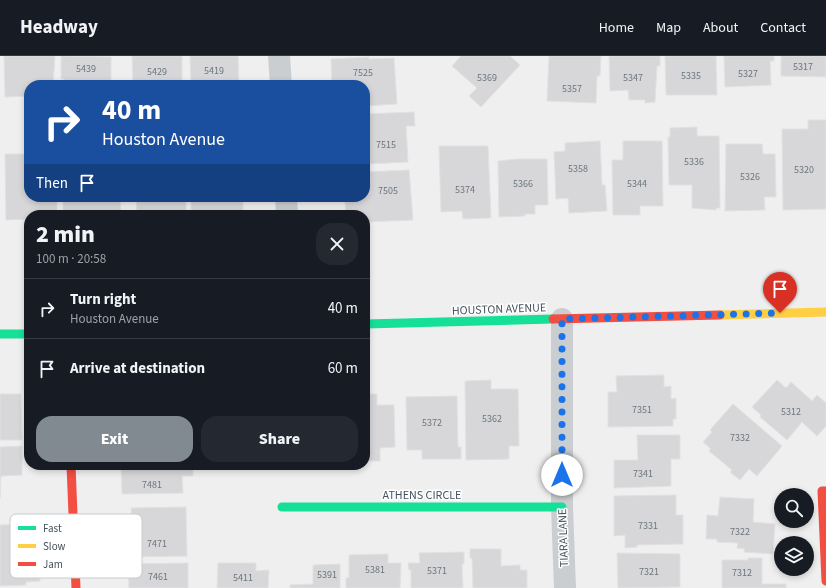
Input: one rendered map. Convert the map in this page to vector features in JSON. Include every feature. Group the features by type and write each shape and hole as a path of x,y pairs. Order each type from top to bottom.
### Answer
{"street":[{"path":"279,56 281,80"},
{"name":"HOUSTON AVENUE","path":"370,324 826,312"},
{"name":"TIARA LANE","path":"562,319 562,507 565,588"},
{"path":"0,334 24,334"},
{"path":"71,470 73,514"},
{"path":"824,491 826,581"},
{"name":"ATHENS CIRCLE","path":"282,507 562,507"},
{"path":"76,578 76,588"}],"building":[{"path":"4,56 55,56 53,80 24,80 24,96 5,97"},
{"path":"61,56 111,57 111,80 61,79"},
{"path":"132,56 182,56 182,80 133,80"},
{"path":"190,56 238,56 239,80 191,80"},
{"path":"461,56 510,56 520,65 481,107 469,96 477,88 452,66"},
{"path":"549,56 601,56 600,76 597,76 596,103 547,101"},
{"path":"609,56 660,56 660,66 657,66 655,102 645,103 645,100 629,100 628,90 610,91"},
{"path":"665,56 716,56 717,95 666,95"},
{"path":"724,56 774,56 774,61 770,61 771,85 725,87"},
{"path":"781,56 826,56 826,77 781,76"},
{"path":"369,57 369,59 394,58 397,104 370,106 370,80 332,80 331,59"},
{"path":"414,112 415,126 406,126 408,162 370,164 370,114"},
{"path":"808,120 826,120 826,209 783,210 782,129 808,129"},
{"path":"697,127 697,136 719,136 720,208 716,208 716,210 692,208 692,185 669,185 668,137 670,137 670,128"},
{"path":"600,141 602,185 605,185 607,211 569,213 568,198 556,199 554,152 565,151 565,143"},
{"path":"623,141 662,141 663,206 640,206 640,215 613,215 612,160 623,160"},
{"path":"726,144 762,144 763,154 775,154 776,197 764,197 765,210 725,211"},
{"path":"439,146 488,146 491,218 463,219 462,211 441,212"},
{"path":"5,154 24,154 24,202 57,202 57,210 24,210 24,219 6,220"},
{"path":"517,159 547,159 548,205 535,205 535,214 499,217 498,161"},
{"path":"409,170 413,220 370,222 370,210 346,210 345,202 370,202 370,172"},
{"path":"63,202 120,202 121,210 63,210"},
{"path":"136,202 186,202 186,210 137,210"},
{"path":"191,202 243,202 243,210 191,210"},
{"path":"664,375 664,387 671,386 671,399 676,398 676,419 673,419 673,426 608,427 608,392 617,392 616,376"},
{"path":"491,380 491,389 518,389 519,446 509,446 509,459 466,460 465,381"},
{"path":"777,380 786,388 791,382 812,401 817,395 826,403 826,426 817,436 802,422 787,440 760,417 761,415 752,407"},
{"path":"0,394 21,394 22,440 0,440"},
{"path":"370,394 377,394 377,405 394,405 395,447 380,448 380,461 370,461"},
{"path":"457,396 458,447 461,447 461,459 422,459 422,450 407,450 406,397"},
{"path":"733,404 782,446 757,476 749,469 740,480 730,472 732,470 709,451 711,449 703,442 712,432 710,430"},
{"path":"637,435 680,435 680,459 671,459 671,486 614,488 614,460 638,460"},
{"path":"22,446 22,475 1,476 0,498 0,447"},
{"path":"121,470 193,470 193,476 182,476 183,493 122,494"},
{"path":"676,495 676,515 683,515 683,544 637,545 637,547 625,548 625,535 614,536 614,496"},
{"path":"720,497 754,499 753,522 774,524 773,554 744,552 745,549 737,548 738,543 717,542 717,539 706,539 707,515 718,516"},
{"path":"186,507 187,556 142,557 142,514 131,514 131,508"},
{"path":"0,525 10,525 10,578 40,578 40,581 26,582 26,585 0,586"},
{"path":"470,549 501,549 501,566 520,565 520,570 527,570 527,588 473,588 472,558 470,558"},
{"path":"464,552 464,564 462,564 463,588 411,588 411,570 409,570 408,563 420,563 419,553"},
{"path":"617,553 680,554 680,587 618,588"},
{"path":"388,554 388,563 401,563 400,588 346,588 346,578 349,578 349,555"},
{"path":"748,558 762,558 762,584 786,584 786,588 722,588 722,560 748,560"},
{"path":"188,563 188,588 129,588 129,578 142,578 142,564"},
{"path":"218,563 256,563 256,571 269,570 268,588 217,588"},
{"path":"340,564 340,588 290,588 290,585 313,584 313,565"}],"traffic: fast":[{"path":"370,324 553,319"},
{"path":"0,334 24,334"},
{"path":"282,507 562,507"}],"traffic: slow":[{"path":"720,315 826,312"}],"traffic: jam":[{"path":"553,319 720,315"},
{"path":"71,470 73,514"},
{"path":"826,491 822,491 826,581"},
{"path":"76,578 76,588"}],"route":[{"path":"562,475 562,319 780,313"}]}
